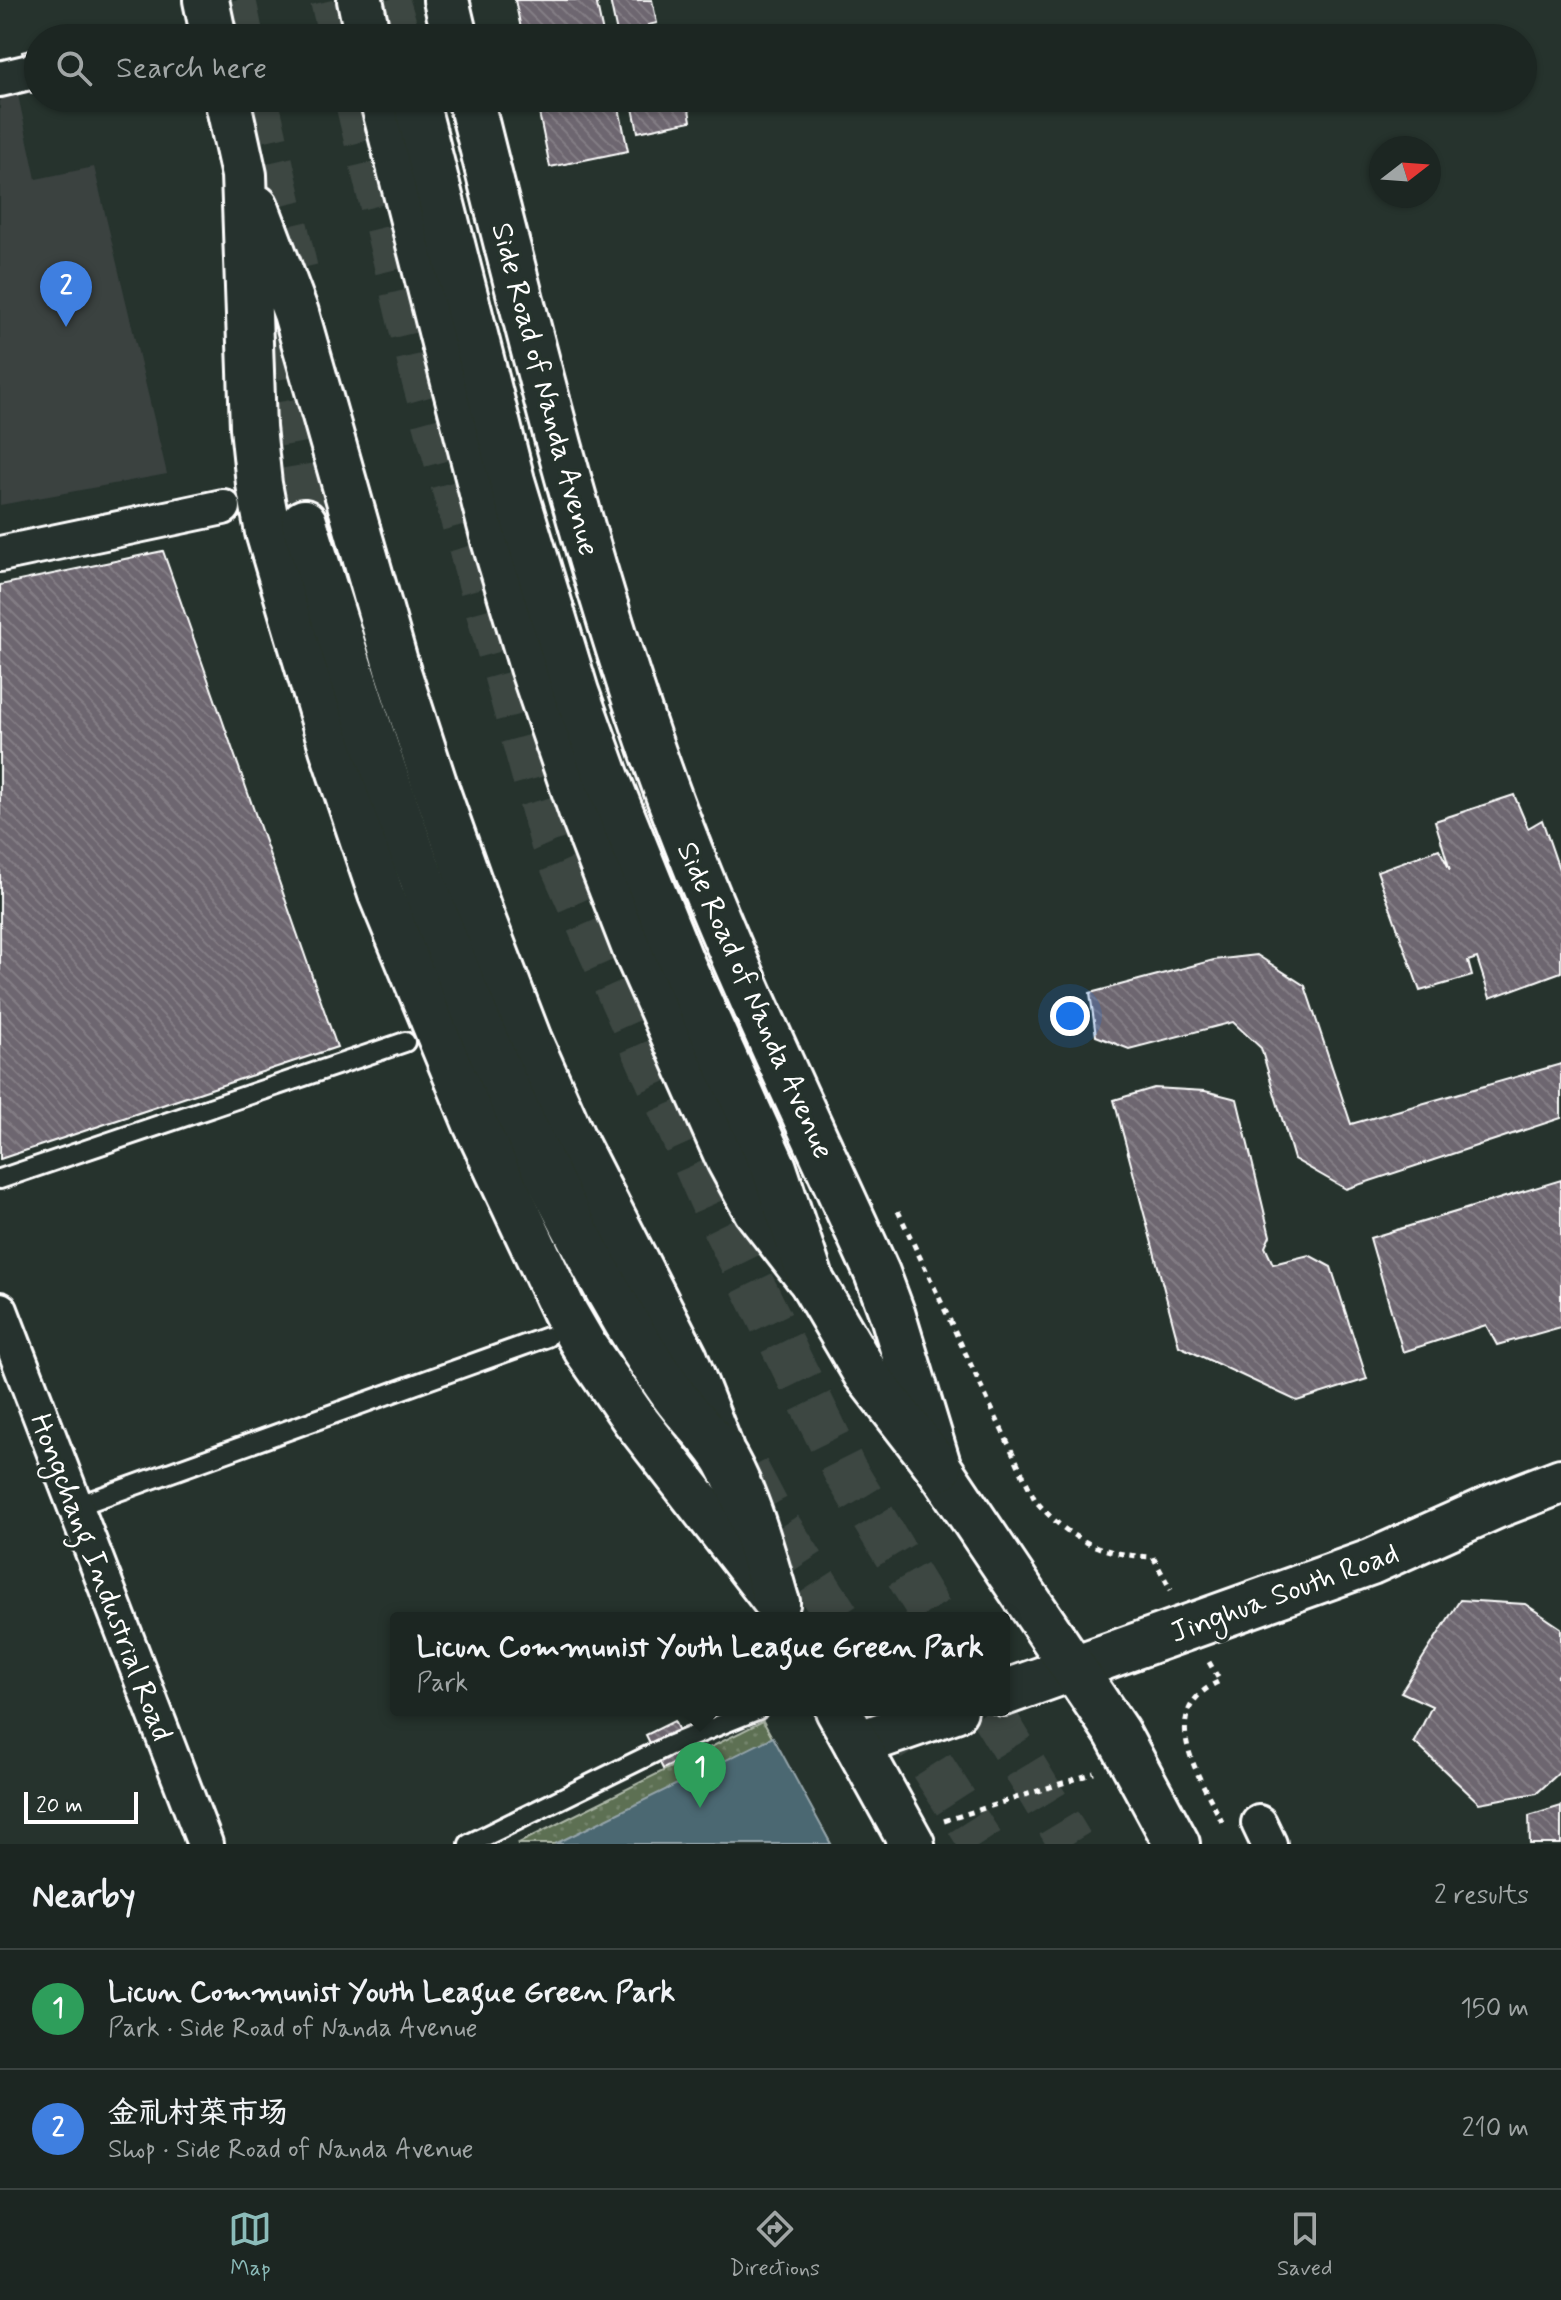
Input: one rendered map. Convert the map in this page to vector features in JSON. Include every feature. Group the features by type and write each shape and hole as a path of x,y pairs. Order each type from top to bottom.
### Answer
{"main road":[{"path":"360,0 365,24"},
{"path":"446,0 452,24"},
{"path":"230,112 244,175 296,313 397,669 482,918 529,1040 566,1124 685,1358 758,1540 781,1610"},
{"path":"386,112 494,540 536,681 581,810 640,962 729,1160 756,1210 812,1282 866,1374 939,1468"},
{"path":"419,112 512,481 576,692 643,871 774,1168 812,1282"},
{"name":"Side Road of Nanda Avenue","path":"474,112 564,463 649,739 733,956 877,1273 939,1468 1133,1761 1177,1844"},
{"path":"244,175 253,427 265,520 332,748 381,894 470,1111 564,1311 635,1420 781,1610"},
{"path":"304,522 353,682 416,865 452,962 499,1071 573,1225 629,1328 674,1395 725,1459"},
{"name":"Jinghua South Road","path":"1010,1691 1371,1562 1496,1506 1561,1481"},
{"path":"917,1716 848,1727 924,1834"}],"street":[{"path":"0,79 24,73"},
{"path":"0,554 223,507"},
{"name":"Hongchang Industrial Road","path":"0,1310 205,1844"}],"lane":[{"path":"0,1179 405,1042"},
{"path":"74,1507 547,1337"},
{"path":"469,1844 668,1746 742,1716"}],"path":[{"path":"892,1199 1035,1500 1068,1533 1110,1553 1153,1557 1159,1568"},
{"path":"1215,1673 1220,1681 1208,1686 1190,1706 1185,1719 1186,1744 1226,1830"},
{"path":"1178,1747 1186,1744"},
{"path":"924,1834 1083,1777"}],"shaded area":[{"path":"16,86 36,179 94,167 167,474 0,505 0,90"}],"green space":[{"path":"763,1721 831,1844 517,1844"}],"water":[{"path":"773,1737 831,1844 555,1844"}],"building":[{"path":"515,0 596,0 601,24 520,24"},
{"path":"610,0 652,0 657,23 615,24"},
{"path":"539,112 620,112 628,151 550,167"},
{"path":"634,112 689,112 691,121 638,132"},
{"path":"163,551 337,1047 0,1159 0,585"},
{"path":"1514,795 1528,828 1542,820 1561,875 1561,972 1490,998 1477,958 1468,961 1472,976 1420,991 1377,871 1439,849 1450,870 1435,821"},
{"path":"1257,955 1305,986 1351,1124 1561,1064 1561,1118 1346,1189 1294,1159 1261,1048 1233,1022 1129,1049 1096,1036 1090,993 1214,960"},
{"path":"1154,1088 1205,1091 1237,1099 1270,1236 1265,1247 1273,1264 1309,1255 1331,1267 1367,1379 1297,1401 1179,1346 1114,1100"},
{"path":"1561,1180 1561,1327 1497,1345 1486,1325 1403,1352 1370,1238"},
{"path":"1460,1600 1525,1604 1561,1628 1561,1671 1557,1677 1561,1679 1561,1771 1537,1793 1479,1803 1414,1742 1432,1706 1401,1692"},
{"path":"674,1721 691,1755 663,1769 646,1735"},
{"path":"1561,1806 1561,1844 1530,1844 1529,1816"}],"tunnel":[{"path":"234,0 239,24"},
{"path":"332,0 338,24"},
{"path":"387,0 395,24"},
{"path":"259,112 298,279"},
{"path":"359,112 423,378 552,842 715,1209 845,1471 930,1612"},
{"path":"262,271 304,522"},
{"path":"747,1470 767,1508 834,1612"},
{"path":"900,1716 982,1844"},
{"path":"994,1716 1071,1844"}],"place":[{"name":"金礼村菜市场","path":"66,327"},
{"name":"Licun Communist Youth League Green Park","path":"700,1808"}]}
